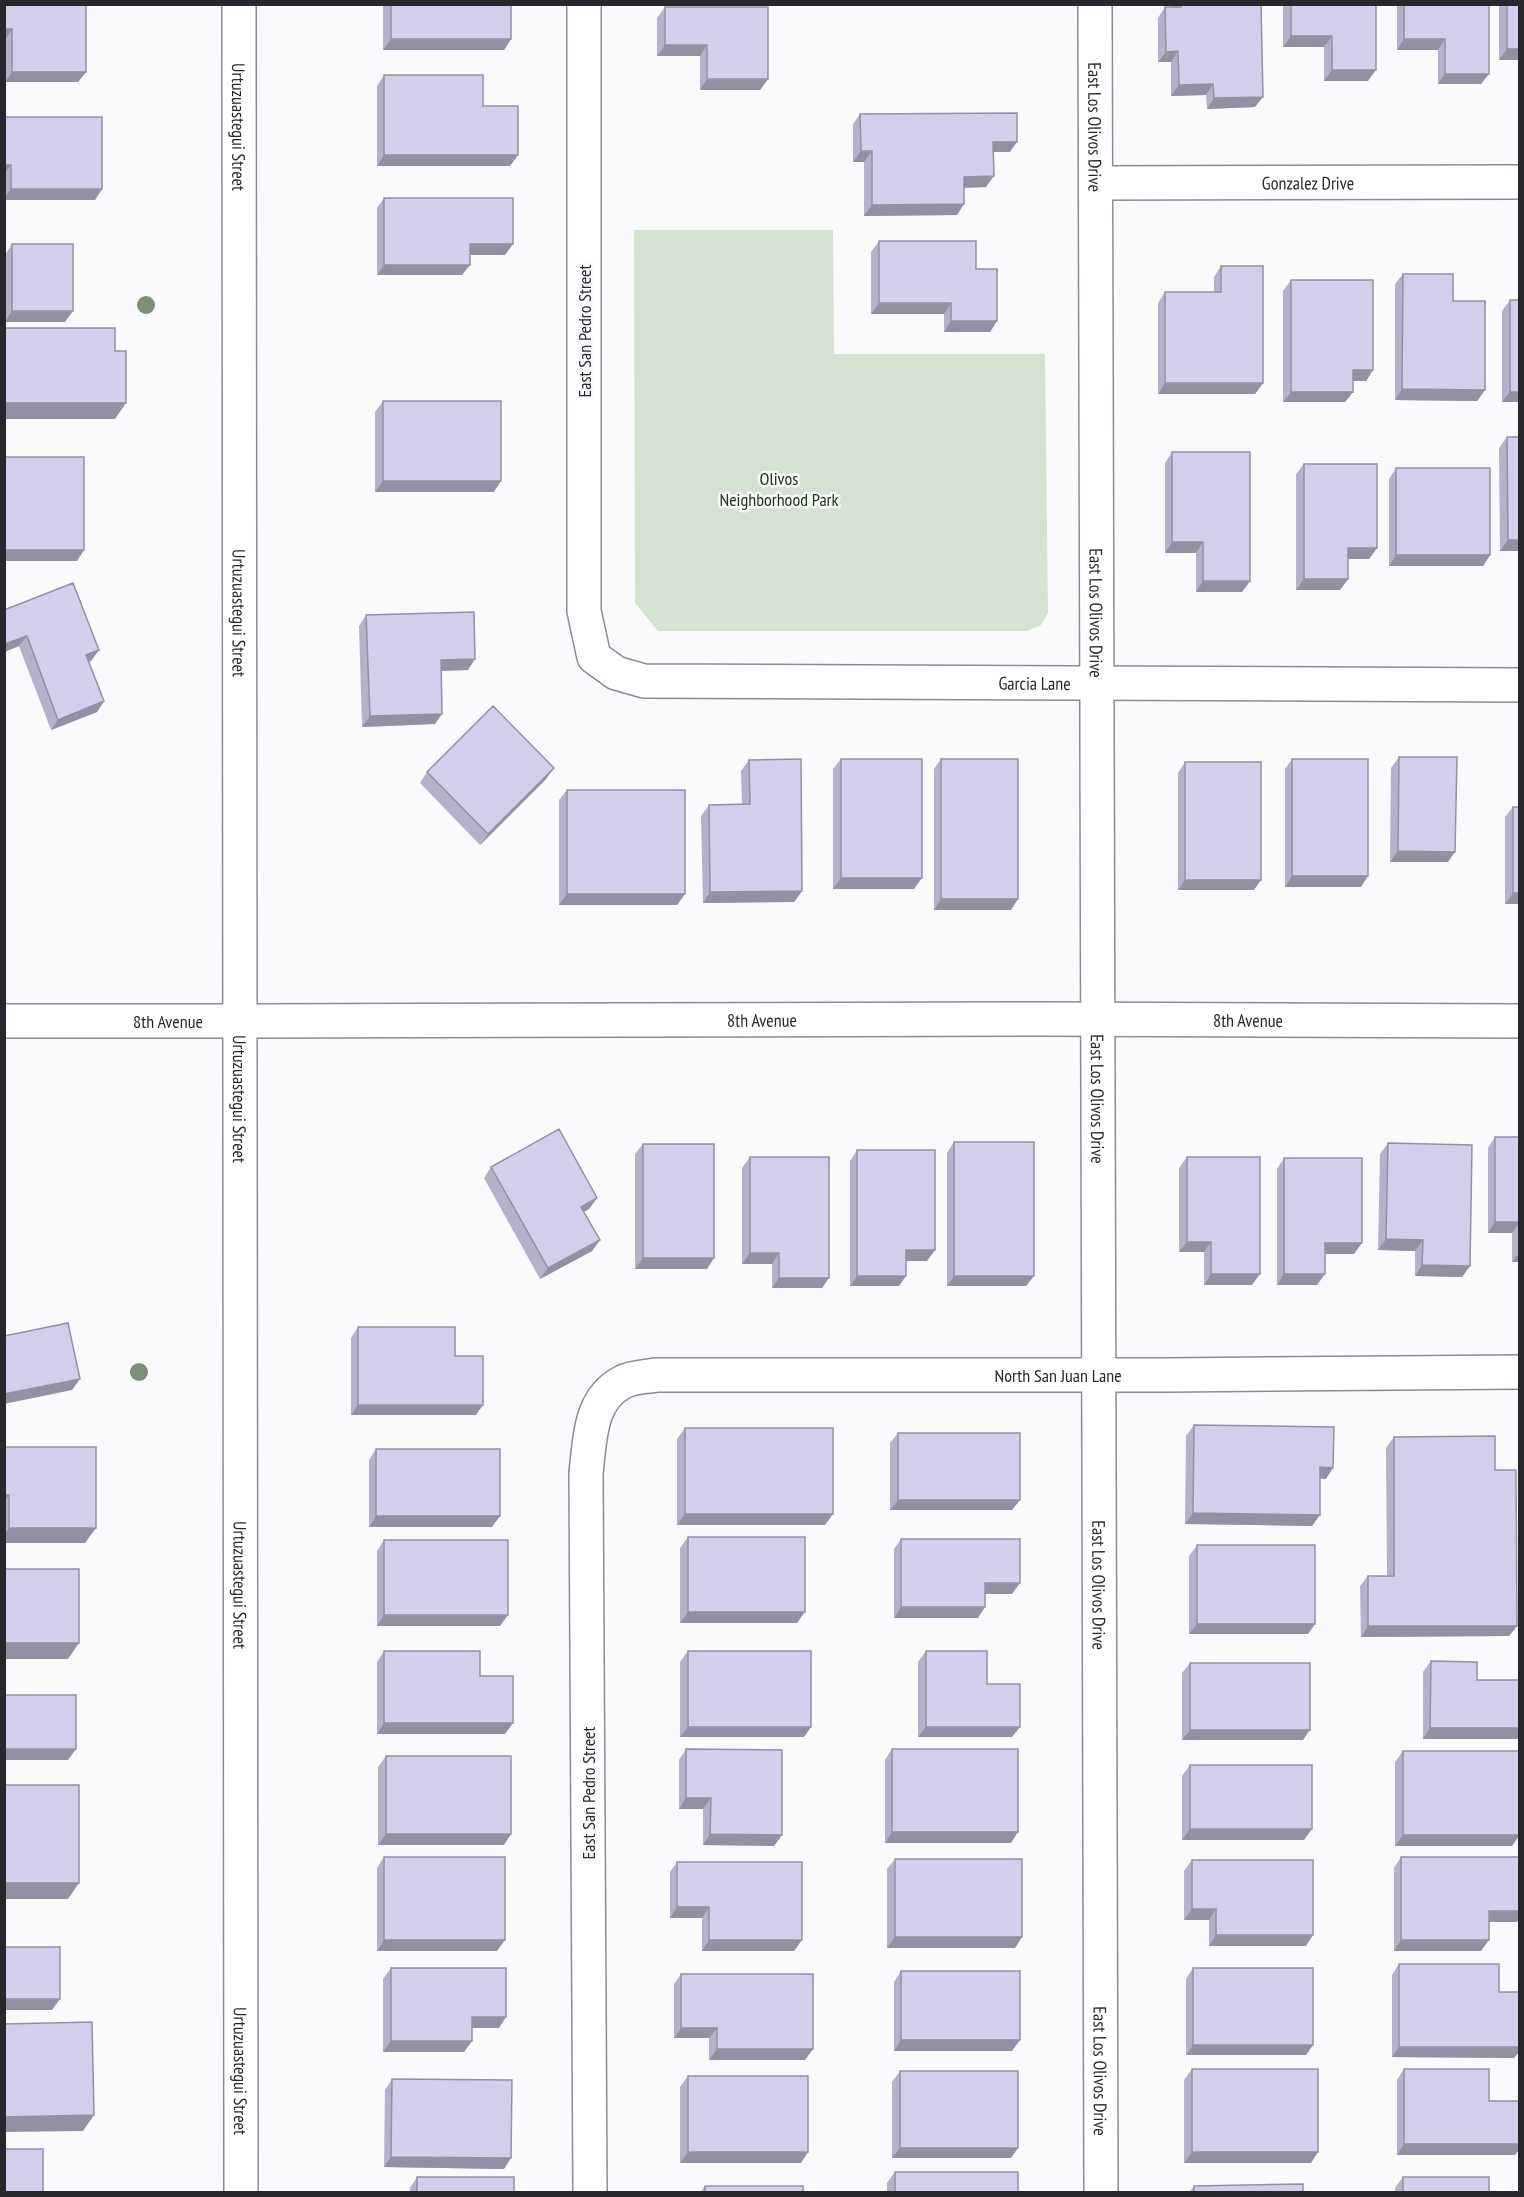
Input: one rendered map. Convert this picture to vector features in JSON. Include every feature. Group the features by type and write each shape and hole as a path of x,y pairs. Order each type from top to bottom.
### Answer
{"street":[{"name":"Urtuzuastegui Street","path":"239,4 241,2193"},
{"name":"East San Pedro Street","path":"584,4 584,610 594,657"},
{"name":"East Los Olivos Drive","path":"1095,4 1101,2193"},
{"name":"Gonzalez Drive","path":"1096,183 1520,182"},
{"name":"Garcia Lane","path":"594,657 616,673 644,681 1520,685"},
{"name":"8th Avenue","path":"4,1021 1098,1019 1520,1021"},
{"name":"North San Juan Lane","path":"605,1397 624,1381 656,1375 1520,1372"},
{"name":"East San Pedro Street","path":"590,2193 586,1473 594,1414 605,1397"}],"green space":[{"name":"Olivos Neighborhood Park","path":"634,230 833,230 834,354 1045,354 1048,613 1041,625 1027,631 658,631 635,603"}],"building":[{"path":"4,4 86,4 86,72 12,72 12,29 4,29"},
{"path":"391,4 511,4 511,39 391,39"},
{"path":"1181,4 1261,4 1263,97 1214,98 1213,84 1179,85 1178,51 1166,52 1165,7 1181,7"},
{"path":"1291,4 1376,4 1376,70 1332,70 1332,36 1291,36"},
{"path":"1404,4 1489,4 1489,74 1445,74 1445,39 1404,39"},
{"path":"1507,4 1520,4 1520,49 1507,49"},
{"path":"665,7 768,7 768,79 707,79 707,45 665,45"},
{"path":"384,75 483,75 483,106 518,106 518,155 384,155"},
{"path":"1017,113 1017,142 993,142 994,176 964,177 964,204 872,205 872,151 861,151 860,114"},
{"path":"4,117 102,117 102,189 11,189 11,165 4,165"},
{"path":"384,198 513,198 513,244 470,244 470,265 384,265"},
{"path":"879,241 976,241 976,269 997,269 997,321 951,321 951,303 879,303"},
{"path":"12,244 73,244 73,311 12,311"},
{"path":"1221,266 1263,266 1263,383 1165,383 1165,292 1221,292"},
{"path":"1403,274 1453,274 1453,301 1485,301 1485,390 1402,389"},
{"path":"1291,280 1373,280 1373,370 1353,370 1353,392 1291,392"},
{"path":"1510,300 1520,300 1520,392 1510,392"},
{"path":"4,328 115,328 115,351 126,351 126,403 4,403"},
{"path":"383,401 501,401 501,481 383,481"},
{"path":"1507,437 1520,437 1520,540 1508,540"},
{"path":"1172,452 1250,452 1250,581 1203,581 1203,542 1172,542"},
{"path":"5,457 84,457 84,550 5,550"},
{"path":"1304,464 1377,464 1377,548 1348,548 1348,579 1304,579"},
{"path":"1396,468 1490,468 1490,555 1396,555"},
{"path":"73,583 99,650 86,655 104,701 58,720 27,636 5,644 4,610"},
{"path":"474,612 475,659 441,660 442,714 370,716 366,615"},
{"path":"493,706 554,768 488,834 427,772"},
{"path":"1399,757 1457,757 1455,852 1398,851"},
{"path":"801,759 802,891 710,892 709,805 750,804 749,760"},
{"path":"841,759 922,759 922,878 841,878"},
{"path":"941,759 1018,759 1018,899 941,899"},
{"path":"1292,759 1368,759 1368,876 1292,876"},
{"path":"1185,762 1261,762 1261,880 1185,880"},
{"path":"567,790 685,790 685,894 567,894"},
{"path":"1513,807 1520,807 1520,893 1513,893"},
{"path":"559,1129 597,1198 581,1207 600,1240 548,1268 491,1167"},
{"path":"1495,1137 1520,1137 1520,1222 1495,1222"},
{"path":"954,1142 1034,1142 1034,1276 954,1276"},
{"path":"1388,1143 1472,1145 1470,1266 1422,1265 1423,1240 1386,1239"},
{"path":"643,1144 714,1144 714,1258 643,1258"},
{"path":"857,1150 935,1150 935,1250 906,1250 906,1276 857,1276"},
{"path":"750,1157 829,1157 829,1278 779,1278 779,1253 750,1253"},
{"path":"1187,1157 1260,1157 1260,1274 1211,1274 1211,1242 1187,1242"},
{"path":"1284,1158 1362,1158 1362,1243 1325,1243 1325,1274 1284,1274"},
{"path":"68,1323 80,1379 4,1394 4,1336"},
{"path":"358,1327 455,1327 455,1356 483,1356 483,1405 358,1405"},
{"path":"1194,1425 1334,1427 1333,1468 1320,1467 1320,1515 1193,1513"},
{"path":"685,1428 833,1428 833,1514 685,1514"},
{"path":"898,1433 1020,1433 1020,1500 898,1500"},
{"path":"1495,1436 1495,1470 1516,1470 1517,1626 1368,1626 1368,1576 1394,1576 1394,1437"},
{"path":"4,1447 96,1447 96,1528 9,1528 9,1495 4,1495"},
{"path":"376,1449 500,1449 500,1516 376,1516"},
{"path":"688,1537 805,1537 805,1612 688,1612"},
{"path":"901,1539 1020,1539 1020,1583 985,1583 985,1607 901,1607"},
{"path":"384,1540 508,1540 508,1615 384,1615"},
{"path":"1197,1545 1315,1545 1315,1624 1197,1624"},
{"path":"4,1569 79,1569 79,1643 4,1643"},
{"path":"384,1651 480,1651 480,1676 513,1676 513,1723 384,1723"},
{"path":"688,1651 811,1651 811,1727 688,1727"},
{"path":"926,1651 987,1651 987,1684 1020,1684 1020,1727 926,1727"},
{"path":"1431,1661 1477,1662 1477,1680 1520,1680 1520,1728 1430,1728"},
{"path":"1190,1663 1310,1663 1310,1730 1190,1730"},
{"path":"4,1695 76,1695 76,1749 4,1749"},
{"path":"686,1749 782,1750 782,1835 710,1834 711,1798 686,1798"},
{"path":"892,1749 1018,1749 1018,1832 892,1832"},
{"path":"1403,1751 1520,1751 1520,1835 1403,1835"},
{"path":"386,1756 511,1756 511,1834 386,1834"},
{"path":"1190,1765 1312,1765 1312,1829 1190,1829"},
{"path":"4,1785 79,1785 79,1883 4,1883"},
{"path":"384,1857 505,1857 505,1940 384,1940"},
{"path":"1401,1857 1520,1857 1520,1911 1489,1911 1489,1940 1401,1940"},
{"path":"895,1859 1022,1859 1022,1937 895,1937"},
{"path":"1192,1860 1313,1860 1313,1935 1216,1935 1216,1909 1192,1909"},
{"path":"677,1862 802,1862 802,1940 709,1940 709,1907 677,1907"},
{"path":"4,1947 60,1947 60,1999 4,1999"},
{"path":"1399,1964 1499,1964 1499,1992 1520,1992 1520,2047 1399,2047"},
{"path":"391,1968 506,1968 506,2017 472,2017 472,2041 391,2041"},
{"path":"1193,1968 1313,1968 1313,2045 1193,2045"},
{"path":"901,1971 1020,1971 1020,2040 901,2040"},
{"path":"681,1974 813,1974 813,2049 717,2049 717,2028 681,2028"},
{"path":"92,2022 94,2115 4,2117 4,2024"},
{"path":"1192,2069 1318,2069 1318,2152 1192,2152"},
{"path":"1404,2069 1489,2069 1489,2101 1520,2101 1520,2144 1404,2144"},
{"path":"900,2071 1018,2071 1018,2148 900,2148"},
{"path":"688,2076 808,2076 808,2152 688,2152"},
{"path":"392,2079 512,2080 511,2158 391,2157"},
{"path":"4,2149 43,2149 43,2193 4,2193"},
{"path":"895,2172 1018,2172 1018,2193 895,2193"},
{"path":"417,2177 514,2177 514,2193 417,2193"},
{"path":"1403,2177 1489,2177 1489,2193 1403,2193"},
{"path":"1303,2184 1303,2193 1194,2193 1194,2186"},
{"path":"705,2186 803,2186 803,2193 705,2193"}]}
